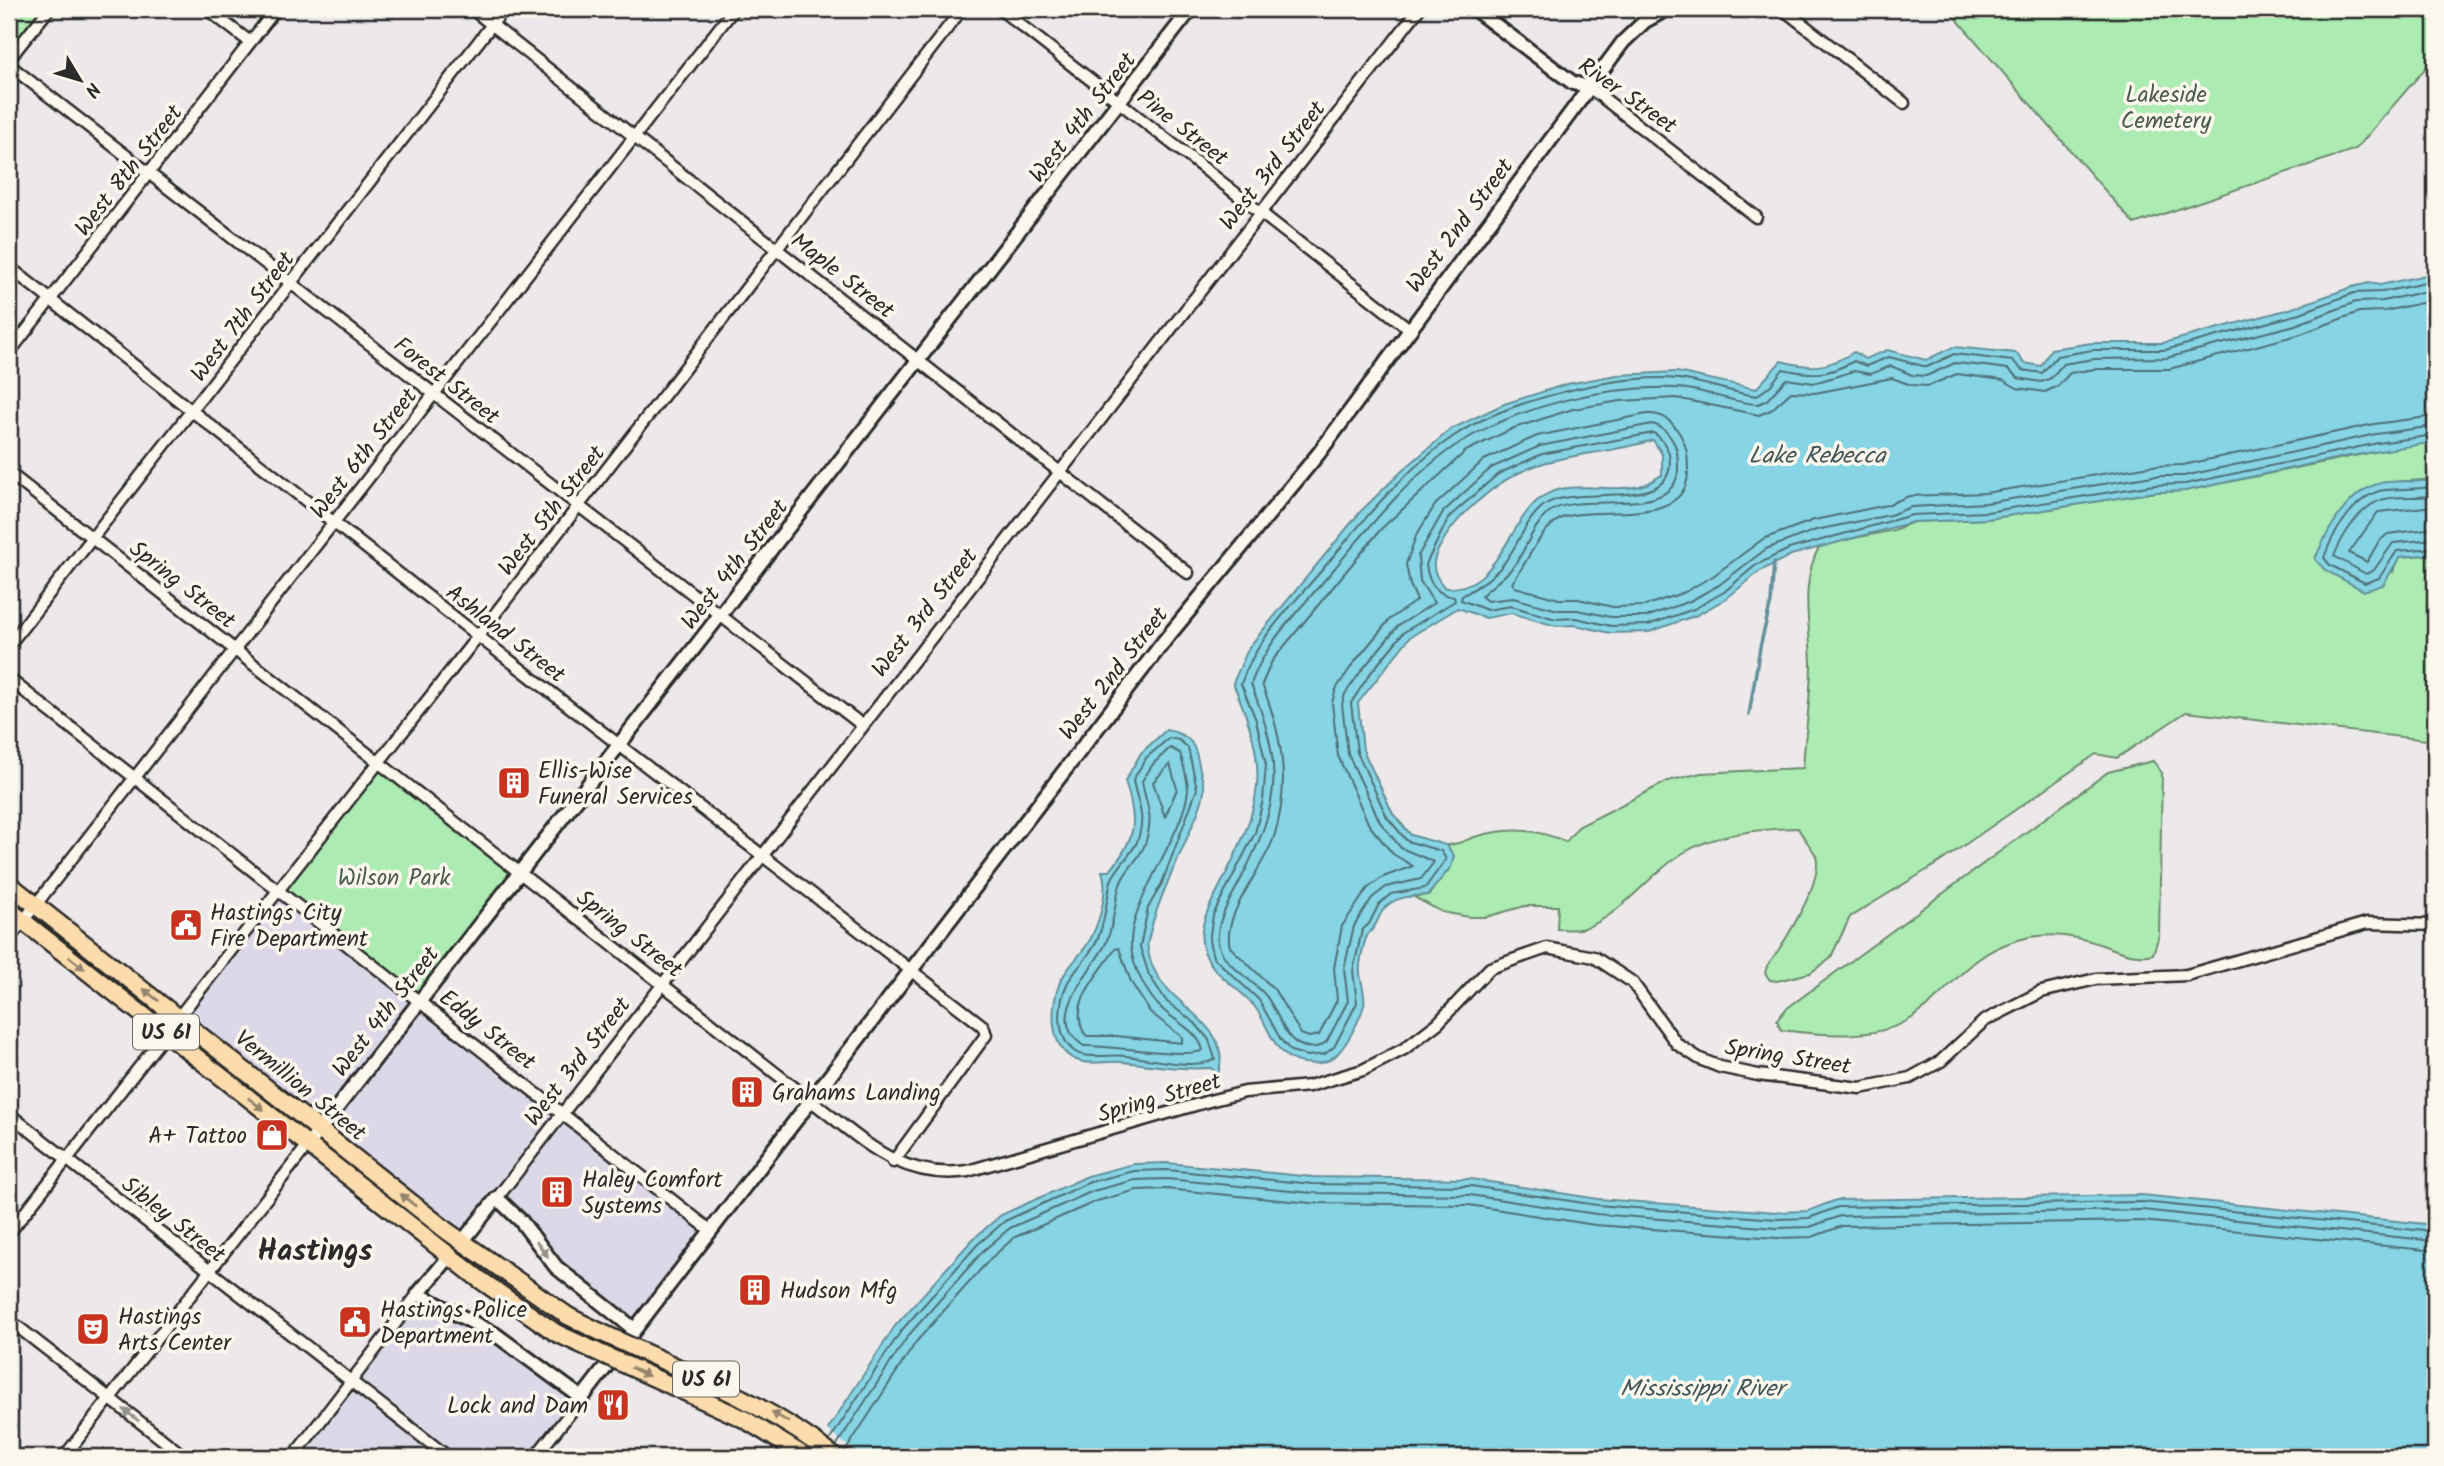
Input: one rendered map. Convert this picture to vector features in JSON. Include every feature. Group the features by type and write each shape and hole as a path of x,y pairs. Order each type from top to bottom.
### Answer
{"highway":[{"name":"Vermillion Street","path":"9,884 461,1242 568,1315 746,1398 787,1421 835,1457"},
{"name":"Vermillion Street","path":"9,911 450,1256 556,1333 744,1419 806,1457"}],"street":[{"path":"9,59 49,9"},
{"path":"207,9 250,42"},
{"name":"West 8th Street","path":"9,353 276,9"},
{"name":"Maple Street","path":"472,9 778,247 1188,573"},
{"name":"West 7th Street","path":"9,645 504,9"},
{"name":"West 6th Street","path":"9,939 136,780 734,9"},
{"name":"West 5th Street","path":"9,1233 65,1158 478,636 962,9"},
{"name":"Pine Street","path":"1000,9 1408,328"},
{"name":"West 4th Street","path":"309,1145 1191,9"},
{"name":"West 3rd Street","path":"461,1242 764,856 1419,9"},
{"name":"River Street","path":"1474,9 1573,83 1589,87 1756,217"},
{"name":"West 2nd Street","path":"582,1398 1165,640 1319,453 1408,328 1623,42 1645,21 1667,9"},
{"path":"1783,9 1904,103"},
{"name":"Forest Street","path":"9,65 289,285 862,726"},
{"name":"Ashland Street","path":"9,267 478,636 983,1026 986,1035 893,1162"},
{"name":"Spring Street","path":"9,473 810,1100 893,1162 919,1172 942,1175 968,1171 1209,1101 1245,1092 1309,1086 1363,1070 1404,1049 1438,1023 1490,968 1547,948 1594,957 1632,982 1677,1044 1710,1063 1758,1075 1860,1088 1909,1078 1920,1073 1941,1061 1984,1021 2040,992 2096,979 2187,975 2367,923 2435,925"},
{"name":"Eddy Street","path":"9,679 710,1230"},
{"name":"Sibley Street","path":"9,1114 448,1457"},
{"path":"64,1457 309,1145"},
{"path":"497,1198 521,1221 556,1267 634,1329"},
{"path":"293,1457 450,1256"},
{"path":"418,1294 495,1334 582,1398 535,1457"},
{"path":"9,1320 185,1457"}],"shaded area":[{"path":"278,890 710,1230 634,1329 556,1267 497,1199 467,1229 453,1232 178,1016"},
{"path":"418,1294 495,1334 582,1398 535,1457 293,1457"}],"green space":[{"path":"9,9 49,9 9,59"},
{"name":"Lakeside Cemetery","path":"1948,9 2435,9 2435,57 2356,149 2134,224"},
{"path":"2421,442 2435,442 2435,479 2382,483 2350,503 2321,546 2393,572 2400,557 2435,554 2435,741 2186,712 2117,758 2096,754 1940,862 1850,917 1830,959 1810,973 1777,981 1770,980 1765,973 1767,966 1800,912 1814,881 1817,867 1816,856 1798,828 1739,833 1696,846 1671,862 1610,915 1581,929 1557,929 1558,906 1525,906 1486,917 1469,917 1442,912 1412,896 1429,895 1454,856 1446,845 1490,833 1512,831 1544,834 1566,842 1578,827 1668,781 1701,773 1803,768 1811,676 1808,589 1820,545 1894,530 1913,522 1988,519 2155,492 2185,491"},
{"path":"2153,761 2162,773 2159,935 2153,954 2128,954 2069,936 2044,935 2027,938 2000,946 1986,954 1926,1007 1898,1025 1848,1034 1781,1030 1777,1020 1786,1009 2108,772"},
{"name":"Wilson Park","path":"379,762 520,872 421,1001 278,890"}],"water":[{"name":"Lake Rebecca","path":"2435,273 2435,442 2344,457 2185,491 2155,492 1988,519 1913,522 1791,555 1760,571 1727,598 1697,615 1649,632 1610,633 1575,625 1556,626 1511,613 1486,618 1458,608 1410,637 1358,703 1363,750 1393,814 1411,835 1446,845 1454,856 1451,867 1428,895 1393,901 1384,909 1368,934 1360,969 1364,1005 1347,1042 1327,1061 1311,1064 1288,1057 1274,1042 1255,1007 1210,963 1202,943 1204,920 1246,830 1257,785 1253,740 1233,683 1249,647 1361,511 1451,429 1504,404 1567,384 1617,375 1677,372 1756,389 1781,361 1818,366 1835,362 1854,352 1865,359 1887,350 1926,360 1953,347 2016,353 2024,363 2041,366 2051,349 2092,343 2163,343 2290,309 2352,287 2369,283 2380,285","holes":["1653,440 1662,454 1662,475 1645,484 1630,488 1575,487 1549,493 1527,512 1499,556 1477,579 1463,586 1445,588 1439,581 1434,563 1446,536 1473,505 1499,484 1520,472 1562,458"]},
{"path":"2435,479 2435,554 2400,557 2383,585 2364,591 2325,570 2315,559 2340,513 2369,487 2394,481"},
{"path":"1166,730 1182,735 1191,742 1197,754 1204,791 1156,913 1148,949 1159,978 1208,1028 1217,1041 1221,1056 1218,1074 1211,1068 1079,1061 1069,1056 1062,1048 1054,1027 1054,1003 1060,982 1088,944 1100,914 1104,896 1102,871 1110,871 1130,838 1133,818 1125,781 1141,753"},
{"name":"Mississippi River","path":"1167,1163 1313,1177 1471,1179 1598,1199 1777,1212 1808,1211 1836,1200 2142,1195 2435,1225 2435,1457 810,1457 895,1326 972,1240 1001,1215 1088,1176 1134,1164"}],"pier":[{"path":"825,1428 862,1457 806,1457"}],"waterway":[{"path":"1749,715 1760,647 1771,602 1774,562"}],"place":[{"name":"Ellis-Wise Funeral Services","path":"514,783"},
{"name":"Hastings City Fire Department","path":"186,925"},
{"name":"Grahams Landing","path":"747,1092"},
{"name":"A+ Tattoo","path":"272,1135"},
{"name":"Haley Comfort Systems","path":"557,1192"},
{"name":"Hudson Mfg","path":"755,1290"},
{"name":"Hastings Police Department","path":"355,1322"},
{"name":"Hastings Arts Center","path":"93,1329"},
{"name":"Lock and Dam","path":"613,1405"}],"district":[{"name":"Hastings","path":"315,1250"}]}
